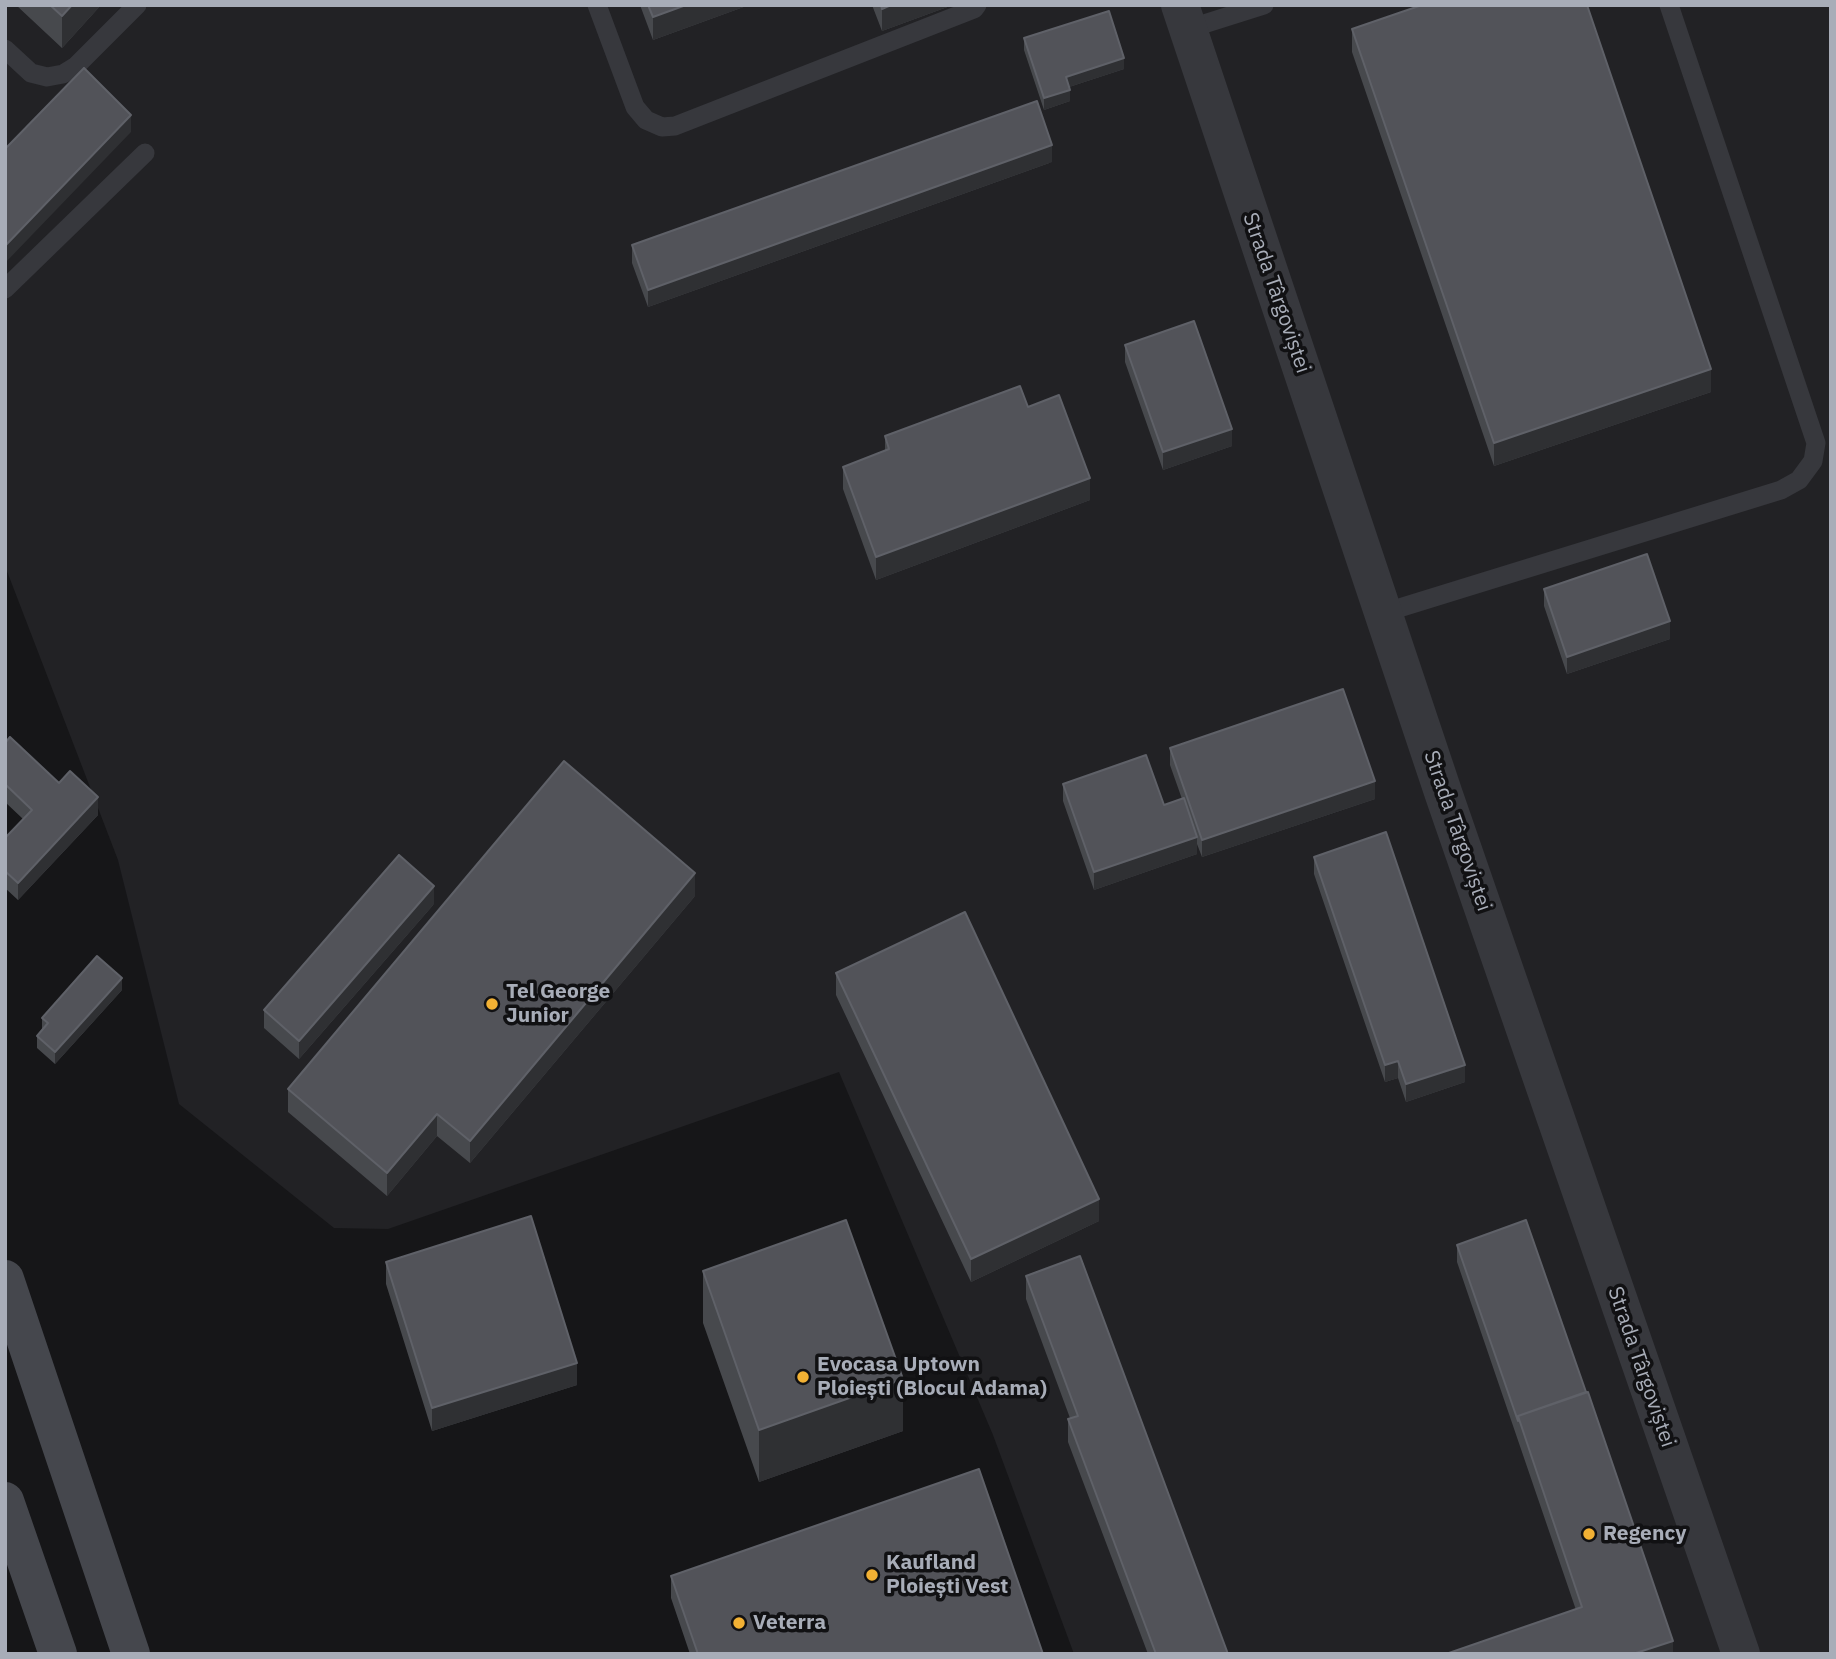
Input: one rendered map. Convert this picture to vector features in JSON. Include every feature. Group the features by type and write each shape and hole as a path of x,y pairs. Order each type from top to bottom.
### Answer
{"main road":[{"path":"5,1279 131,1654"},
{"path":"5,1501 58,1654"}],"street":[{"name":"Strada Târgoviștei","path":"1184,17 1383,613 1741,1654"}],"lane":[{"path":"5,49 31,73 47,77 63,74 76,66 136,5"},
{"path":"597,5 635,107 646,120 662,127 675,126 974,9 977,5"},
{"path":"1184,17 1264,5"},
{"path":"1383,613 1781,490 1800,480 1813,461 1816,443 1673,6"},
{"path":"5,289 145,153"}],"shaded area":[{"path":"5,5 1831,5 1831,1654 1074,1654 993,1435 839,1072 388,1229 334,1228 179,1104 118,860 5,566"}],"building":[{"path":"50,5 72,5 62,16"},
{"path":"648,5 686,5 653,17"},
{"path":"1422,5 1587,5 1711,369 1494,443 1352,29"},
{"path":"1109,11 1124,58 1066,77 1070,90 1044,98 1024,38"},
{"path":"84,68 131,115 5,246 5,149"},
{"path":"1037,101 1052,145 648,290 632,245"},
{"path":"1194,321 1232,429 1163,452 1125,345"},
{"path":"1020,386 1028,407 1059,395 1090,478 876,557 843,467 889,449 885,436"},
{"path":"1647,554 1670,621 1567,657 1544,589"},
{"path":"1343,689 1375,781 1202,840 1170,748"},
{"path":"10,737 59,783 70,771 98,797 18,883 5,871 5,838 32,810 5,784 5,743"},
{"path":"1146,755 1164,805 1184,798 1197,837 1094,872 1063,784"},
{"name":"Tel George Junior","path":"564,761 695,873 470,1141 437,1114 387,1173 288,1089"},
{"path":"1386,832 1465,1065 1406,1084 1398,1061 1385,1065 1314,857"},
{"path":"399,855 434,886 299,1041 264,1010"},
{"path":"965,912 1099,1199 971,1259 836,973"},
{"path":"97,956 122,978 55,1052 37,1036 48,1023 42,1018"},
{"path":"531,1216 577,1363 432,1408 386,1262"},
{"name":"Evocasa Uptown Ploiești (Blocul Adama)","path":"846,1220 903,1379 759,1430 703,1271"},
{"path":"1526,1220 1586,1392 1518,1416 1518,1421 1457,1245"},
{"path":"1080,1256 1228,1654 1156,1654 1068,1419 1078,1416 1026,1276"},
{"name":"Regency","path":"1588,1392 1673,1641 1633,1654 1446,1654 1582,1607 1518,1416"},
{"name":"Kaufland Ploiești Vest","path":"979,1469 1043,1654 698,1654 671,1576"}],"place":[{"name":"Tel George Junior","path":"492,1004"},
{"name":"Evocasa Uptown Ploiești (Blocul Adama)","path":"803,1377"},
{"name":"Regency","path":"1589,1534"},
{"name":"Kaufland Ploiești Vest","path":"872,1575"},
{"name":"Veterra","path":"739,1623"}]}
